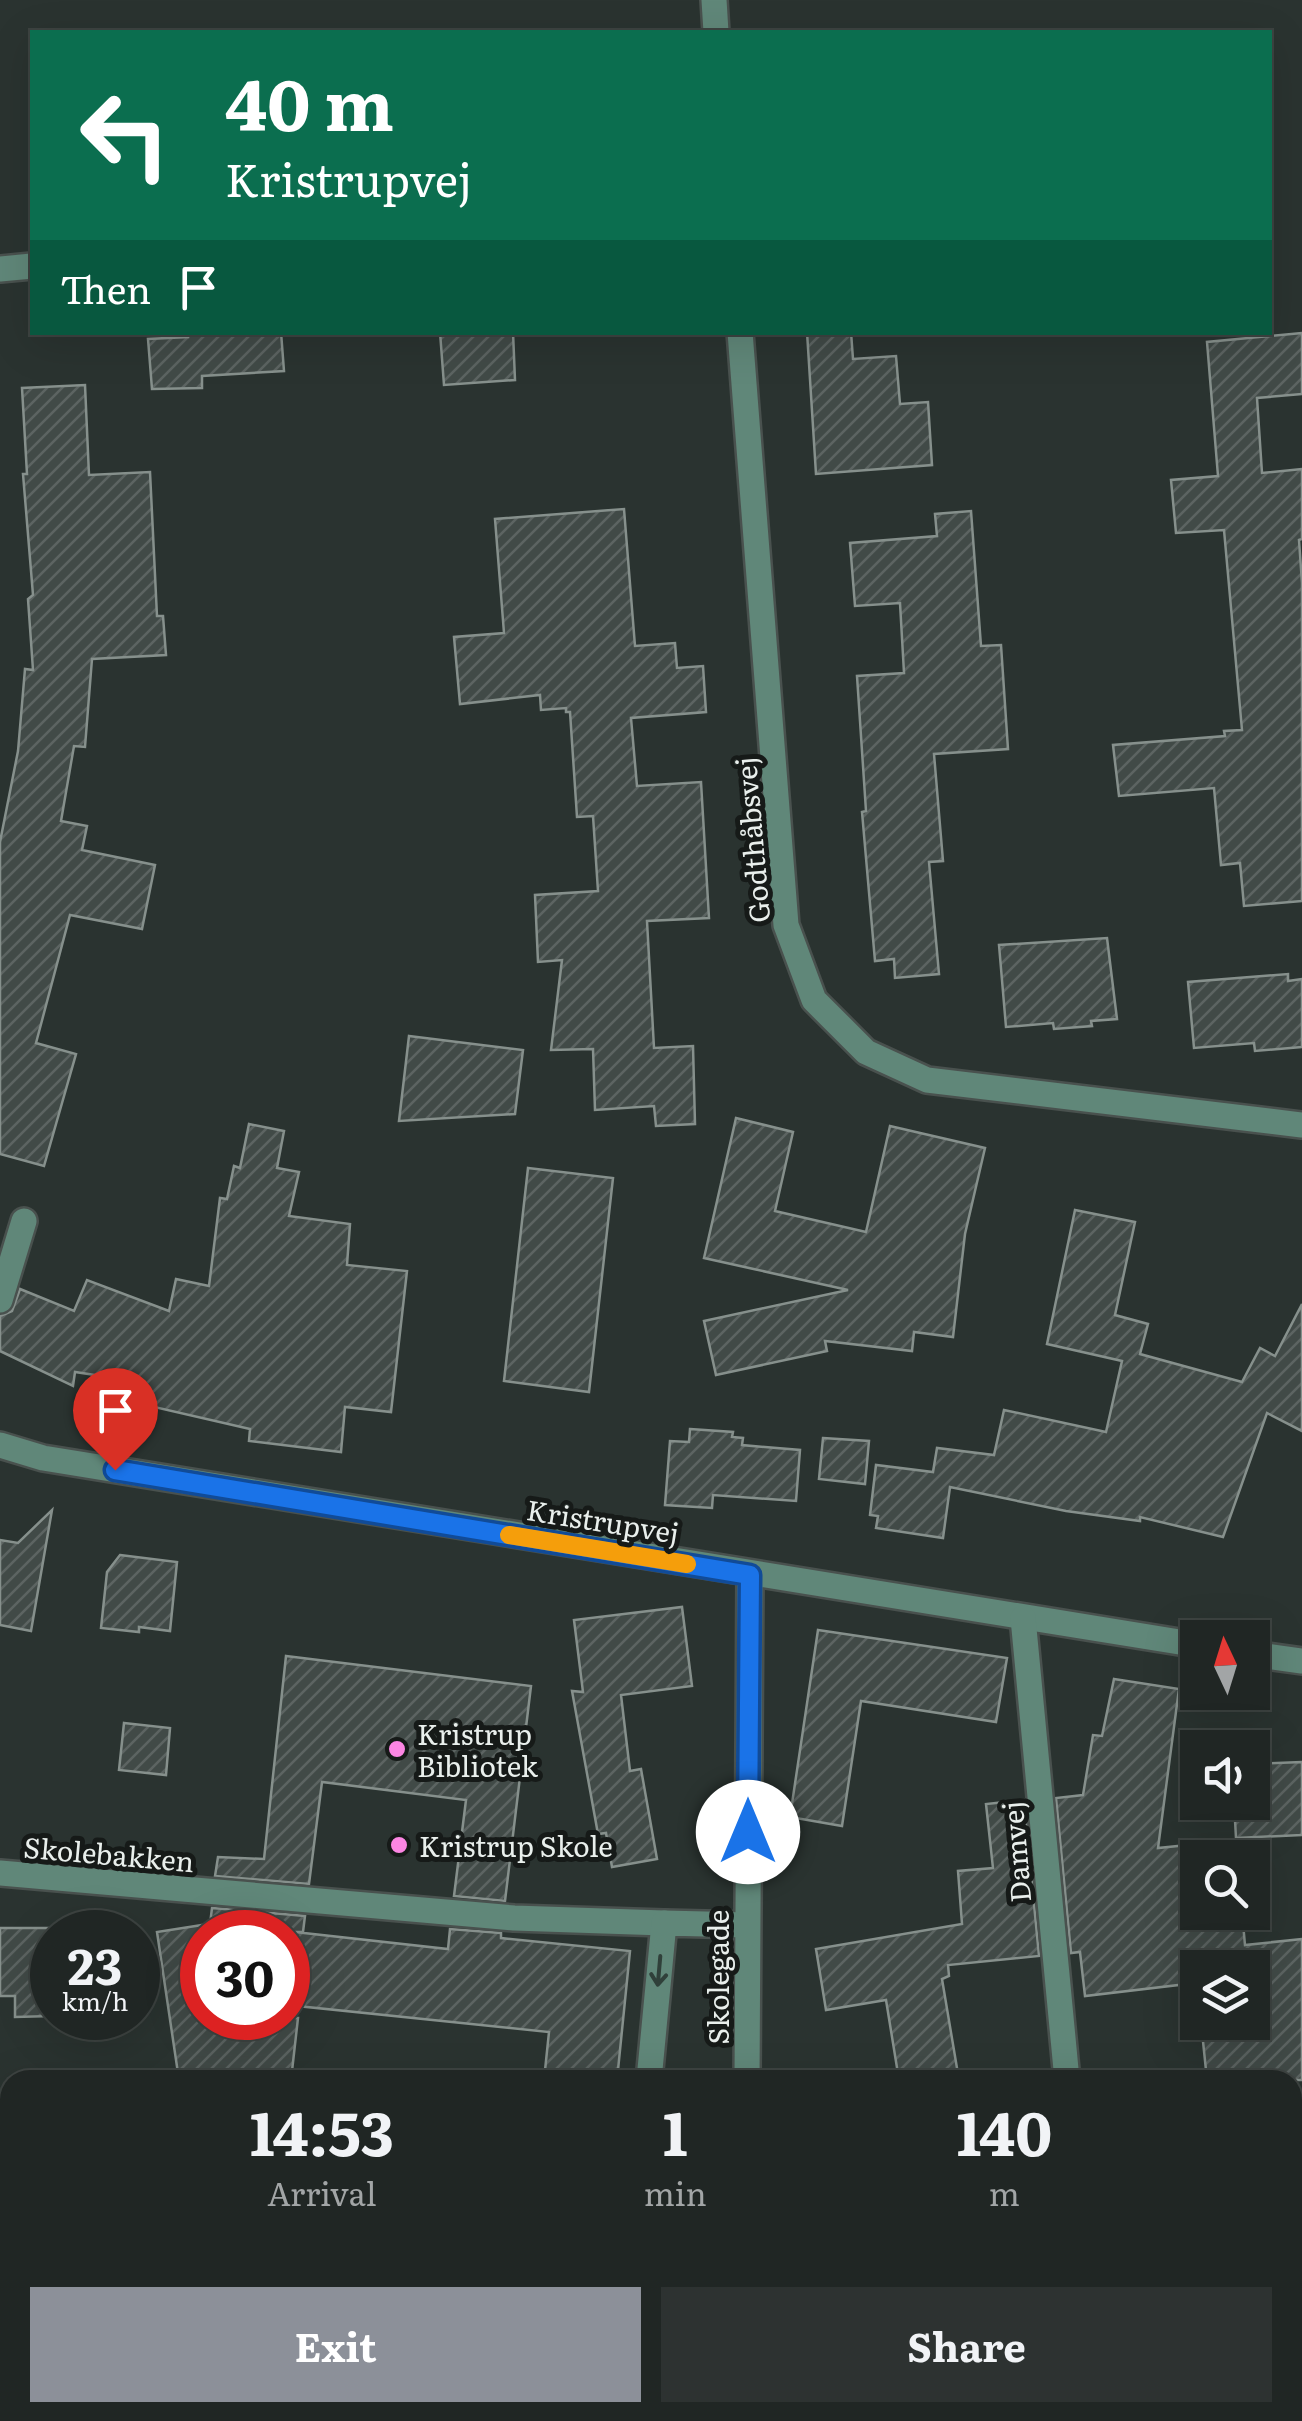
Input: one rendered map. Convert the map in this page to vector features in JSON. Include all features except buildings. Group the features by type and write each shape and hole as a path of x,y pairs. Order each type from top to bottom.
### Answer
{"street":[{"path":"714,0 716,30"},
{"path":"0,269 30,266"},
{"name":"Godthåbsvej","path":"740,335 786,924 814,1000 866,1052 927,1080 1302,1125"},
{"path":"0,1300 24,1221"},
{"name":"Kristrupvej","path":"0,1445 44,1458 1180,1642"},
{"name":"Skolegade","path":"747,2070 750,1575"},
{"name":"Damvej","path":"1024,1618 1066,2070"},
{"path":"1270,1657 1302,1661"},
{"name":"Skolebakken","path":"0,1873 514,1918 748,1925"},
{"path":"650,2070 664,1922"}],"slow traffic":[{"path":"509,1535 687,1564"}],"place":[{"name":"Kristrup Bibliotek","path":"397,1749"},
{"name":"Kristrup Skole","path":"399,1845"}],"route":[{"path":"115,1470 750,1575 748,1832"}]}
